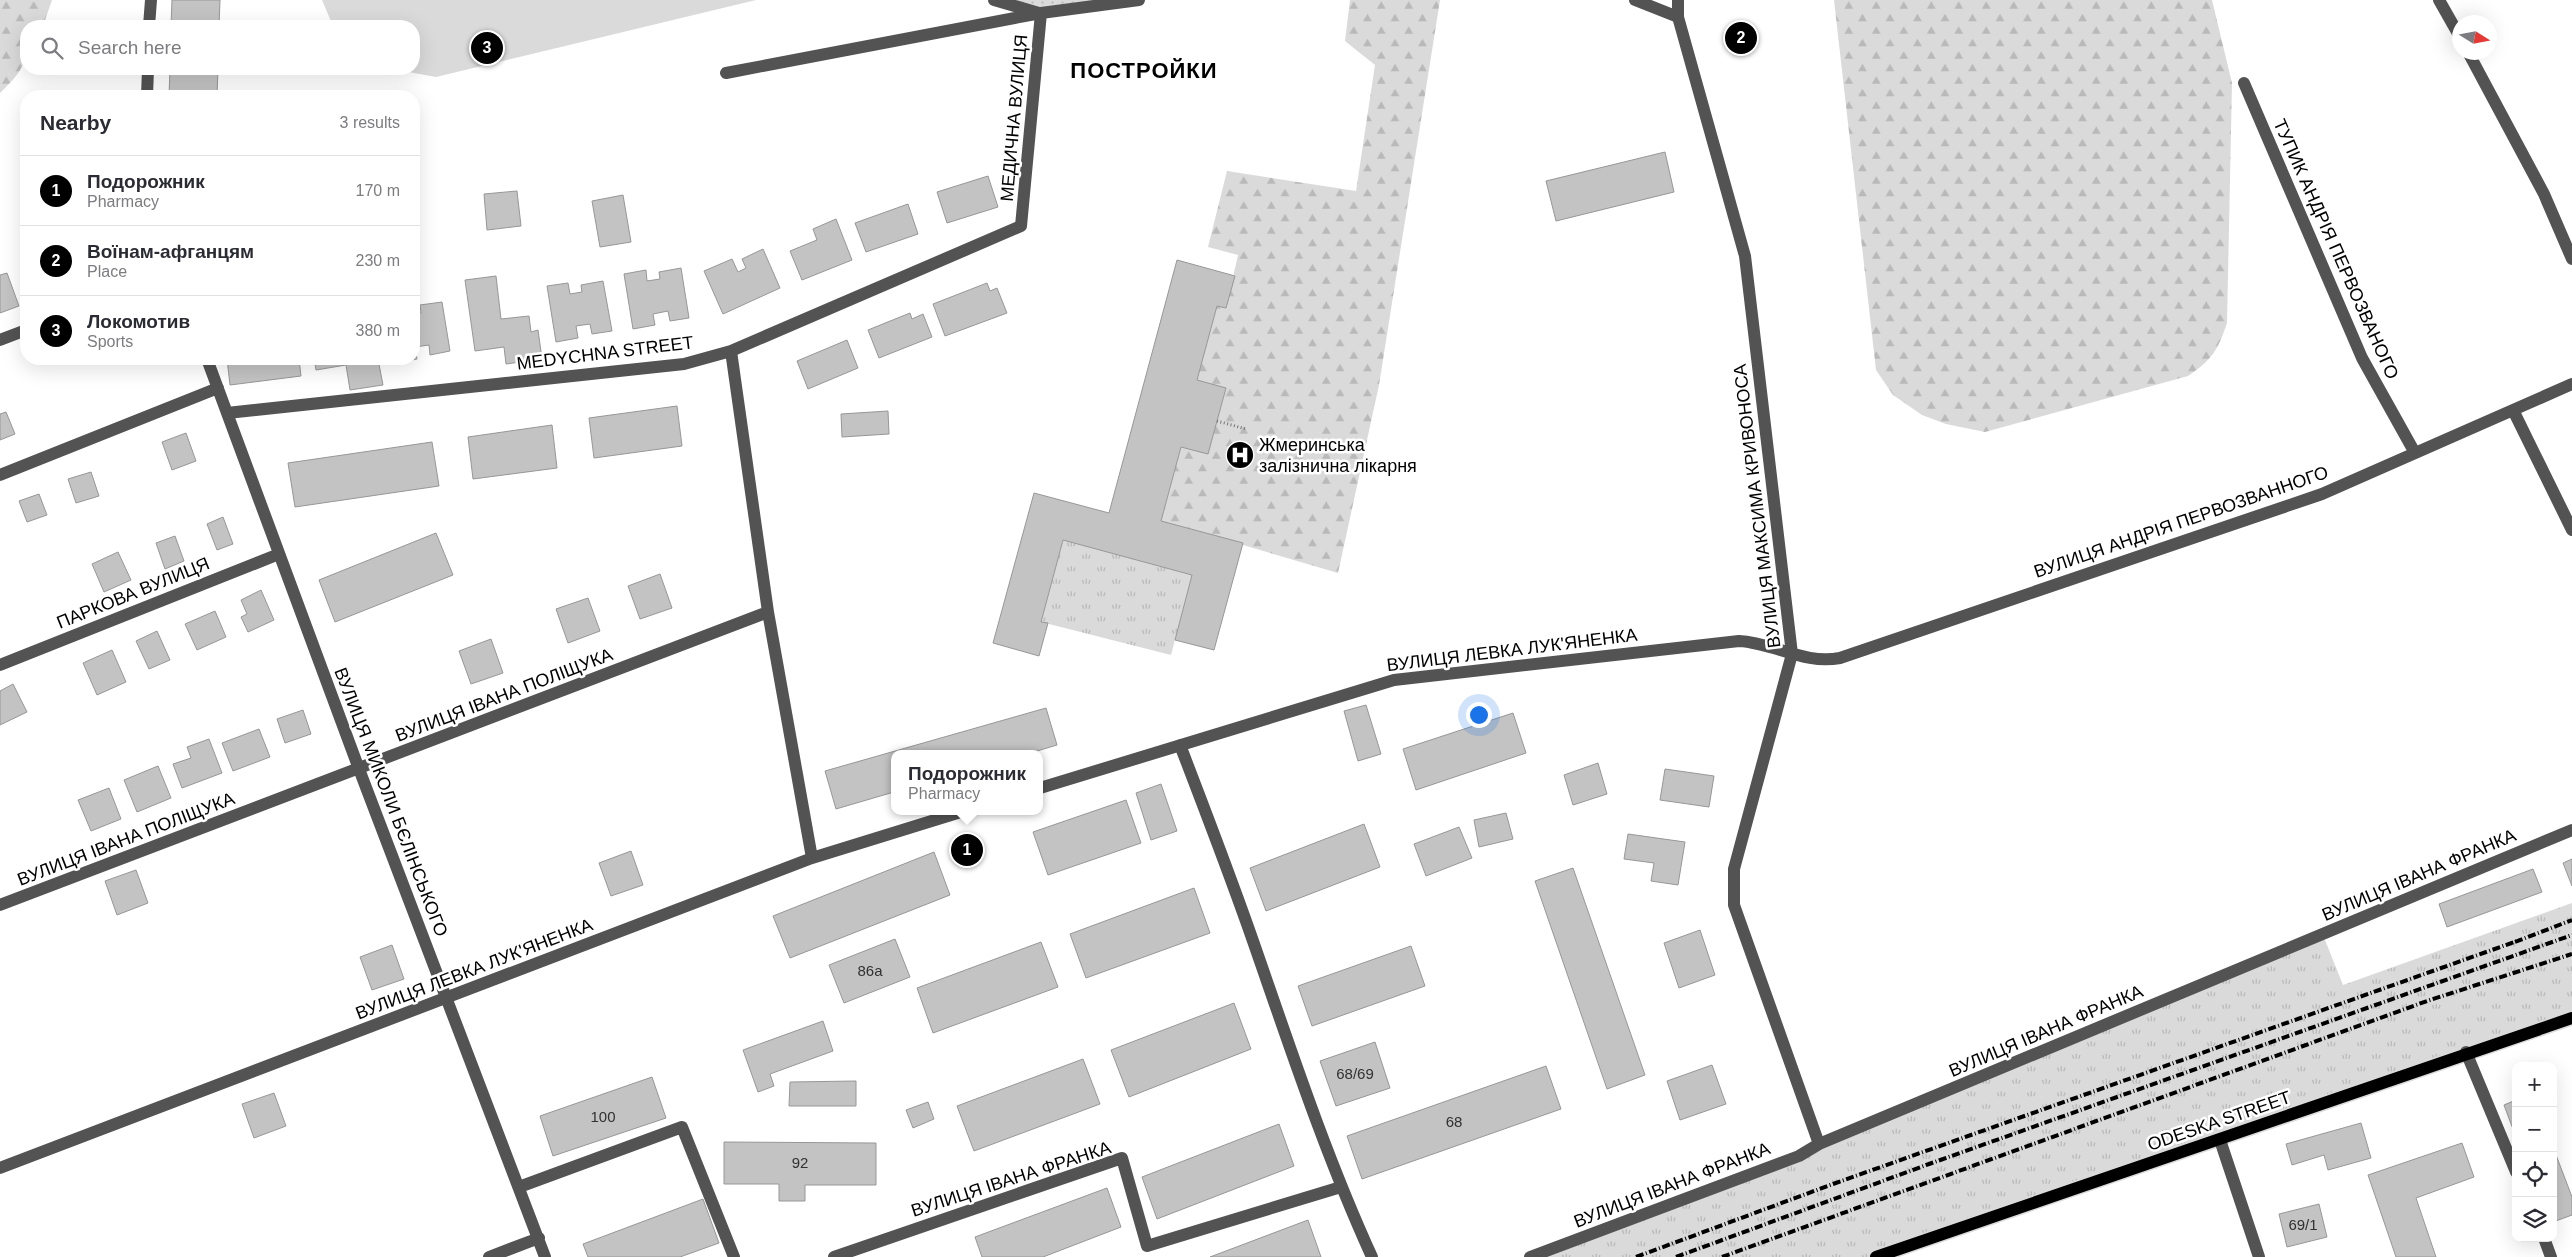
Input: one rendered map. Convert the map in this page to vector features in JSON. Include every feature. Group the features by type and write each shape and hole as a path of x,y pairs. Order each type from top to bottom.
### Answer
{"main road":[{"name":"ODESKA STREET","path":"1876,1257 2220,1140 2466,1052 2572,1018"}],"street":[{"path":"150,20 151,0"},
{"path":"994,0 1041,14"},
{"path":"726,73 1041,14 1138,0"},
{"path":"1635,0 1678,17"},
{"name":"ВУЛИЦЯ МАКСИМА КРИВОНОСА","path":"1678,0 1678,17 1746,256 1792,654 1739,846 1732,888 1739,921 1819,1144"},
{"path":"2439,0 2452,23"},
{"name":"MEDYCHNA STREET","path":"227,412 684,364 731,351 1021,226 1041,14"},
{"path":"2472,60 2544,194 2572,260"},
{"path":"147,90 148,75"},
{"name":"ТУПИК АНДРІЯ ПЕРВОЗВАНОГО","path":"2244,83 2362,358 2415,453"},
{"path":"0,340 20,332"},
{"path":"731,351 768,612 812,858"},
{"name":"ВУЛИЦЯ МИКОЛИ БЄЛІНСЬКОГО","path":"209,365 359,769 448,998 545,1257"},
{"name":"ВУЛИЦЯ АНДРІЯ ПЕРВОЗВАННОГО","path":"1792,654 1816,660 1840,658 2322,494 2572,384"},
{"path":"0,475 218,388"},
{"path":"2513,410 2572,530"},
{"name":"ПАРКОВА ВУЛИЦЯ","path":"0,665 279,554"},
{"name":"ВУЛИЦЯ ІВАНА ПОЛІЩУКА","path":"0,905 768,612"},
{"name":"ВУЛИЦЯ ЛЕВКА ЛУК'ЯНЕНКА","path":"1043,787 1394,680 1724,642 1752,642 1792,654"},
{"path":"1180,745 1340,1187 1372,1257"},
{"name":"ВУЛИЦЯ ЛЕВКА ЛУК'ЯНЕНКА","path":"0,1168 812,858 951,815"},
{"name":"ВУЛИЦЯ ІВАНА ФРАНКА","path":"1530,1257 1799,1156 1819,1144 2572,830"},
{"path":"2466,1052 2512,1162"},
{"path":"519,1187 682,1127 734,1257"},
{"path":"2220,1140 2259,1257"},
{"name":"ВУЛИЦЯ ІВАНА ФРАНКА","path":"834,1257 1122,1158 1147,1246 1340,1187"},
{"path":"489,1257 539,1238"},
{"path":"2546,1242 2552,1257"}],"path":[{"path":"1217,422 1246,429"}],"green space":[{"path":"0,0 52,0 45,20 20,20 20,70 0,93"},
{"path":"322,0 756,0 436,77 420,74 420,20 330,20"},
{"path":"994,0 1139,0 1041,13"},
{"path":"1350,0 1440,0 1379,385 1338,573 1161,521 1181,447 1208,453 1226,389 1197,380 1217,306 1226,308 1238,255 1208,247 1227,171 1356,191 1375,65 1345,41"},
{"path":"1834,0 2212,0 2232,83 2227,323 2217,347 2209,359 2188,376 1985,432 1946,424 1922,415 1893,395 1876,370"},
{"path":"1063,540 1192,575 1171,655 1041,622"},
{"path":"2572,903 2572,1018 1876,1257 1530,1257 1799,1156 2323,935 2343,985"}],"building":[{"path":"172,0 220,0 219,20 171,20"},
{"path":"170,75 218,75 217,90 169,90"},
{"path":"1665,152 1674,192 1556,221 1546,181"},
{"path":"988,176 998,207 947,223 937,192"},
{"path":"517,191 521,226 487,230 484,194"},
{"path":"623,195 631,242 600,247 592,201"},
{"path":"908,204 918,234 866,252 855,223"},
{"path":"836,219 852,260 802,280 790,251 817,240 813,229"},
{"path":"763,249 780,288 723,314 704,271 732,259 738,272 746,268 742,259"},
{"path":"1177,260 1235,276 1226,308 1217,306 1197,380 1226,388 1208,454 1181,447 1161,521 1243,543 1214,650 1175,640 1192,575 1063,540 1041,622 1048,623 1039,656 993,643 1034,493 1109,513"},
{"path":"681,268 689,318 670,321 668,311 653,314 655,325 633,329 624,274 646,270 647,281 660,279 659,272"},
{"path":"7,273 19,306 0,313 0,275"},
{"path":"496,276 501,319 529,316 531,332 538,330 542,359 506,364 504,347 475,351 465,280"},
{"path":"603,281 612,331 592,334 590,324 576,326 578,338 556,342 547,286 568,283 570,294 582,292 581,285"},
{"path":"987,283 990,291 997,288 1007,313 945,336 933,304"},
{"path":"442,302 450,351 430,355 429,345 420,346 420,305"},
{"path":"910,313 912,319 923,314 932,337 879,358 868,330"},
{"path":"847,340 858,368 808,389 797,361"},
{"path":"228,365 300,365 301,376 230,385"},
{"path":"315,365 346,365 316,370"},
{"path":"346,365 379,365 383,385 350,390"},
{"path":"677,406 682,446 594,458 589,418"},
{"path":"888,411 889,434 842,437 841,414"},
{"path":"6,412 15,434 0,440 0,414"},
{"path":"552,425 557,468 473,479 468,437"},
{"path":"186,433 196,461 172,470 162,442"},
{"path":"432,442 439,486 295,507 288,463"},
{"path":"91,472 99,496 76,503 68,479"},
{"path":"39,494 47,515 27,522 19,501"},
{"path":"223,517 233,544 217,550 207,524"},
{"path":"436,533 453,575 335,622 319,580"},
{"path":"175,536 184,561 165,569 156,543"},
{"path":"118,552 131,580 104,592 92,564"},
{"path":"660,574 672,608 640,619 628,586"},
{"path":"261,590 274,620 248,632 241,617 247,614 241,600"},
{"path":"588,598 600,631 568,643 556,609"},
{"path":"215,611 226,637 197,650 185,624"},
{"path":"157,631 170,660 149,669 136,641"},
{"path":"491,639 503,673 471,684 459,651"},
{"path":"112,650 126,682 97,695 83,663"},
{"path":"13,684 27,712 0,725 0,691"},
{"path":"1366,705 1381,754 1358,761 1344,711"},
{"path":"1046,708 1057,745 1040,750 899,750"},
{"path":"303,710 311,734 285,743 277,719"},
{"path":"1513,713 1526,753 1416,790 1403,749"},
{"path":"259,729 270,757 233,771 222,743"},
{"path":"209,739 222,773 182,788 173,764 191,758 187,747"},
{"path":"891,752 891,793 836,809 825,771"},
{"path":"1598,763 1607,794 1573,805 1564,775"},
{"path":"158,766 171,798 137,812 124,780"},
{"path":"1665,769 1714,776 1709,807 1660,800"},
{"path":"1161,784 1177,831 1151,840 1136,793"},
{"path":"109,788 121,819 91,831 78,800"},
{"path":"1126,800 1141,843 1048,875 1033,832"},
{"path":"1506,813 1513,839 1479,847 1474,820"},
{"path":"1364,824 1380,867 1266,911 1250,868"},
{"path":"1459,827 1472,858 1426,876 1414,844"},
{"path":"1628,834 1685,842 1678,885 1651,881 1654,863 1624,859"},
{"path":"631,851 643,885 611,896 599,863"},
{"path":"934,852 950,895 790,958 773,916"},
{"path":"2572,859 2572,886 2563,863"},
{"path":"1573,868 1645,1075 1607,1089 1535,881"},
{"path":"2533,869 2542,892 2447,927 2439,904"},
{"path":"136,870 148,903 117,915 105,881"},
{"path":"1194,888 1210,933 1086,978 1070,934"},
{"path":"1700,930 1715,975 1679,988 1664,943"},
{"path":"895,939 910,977 844,1003 829,965"},
{"path":"1041,942 1058,987 933,1033 917,988"},
{"path":"392,945 404,979 372,990 360,957"},
{"path":"1411,946 1425,986 1312,1026 1298,986"},
{"path":"1234,1003 1251,1049 1129,1097 1111,1050"},
{"path":"823,1021 833,1051 770,1074 774,1086 758,1092 743,1050"},
{"path":"1375,1042 1390,1088 1336,1106 1320,1061"},
{"path":"1083,1059 1100,1104 974,1151 957,1106"},
{"path":"1712,1065 1726,1104 1680,1120 1667,1081"},
{"path":"1546,1066 1561,1109 1362,1179 1347,1136"},
{"path":"652,1077 666,1118 553,1156 540,1116"},
{"path":"856,1081 856,1106 789,1106 790,1082"},
{"path":"274,1093 286,1126 254,1138 242,1104"},
{"path":"928,1102 934,1119 913,1128 906,1110"},
{"path":"2512,1102 2512,1126 2504,1105"},
{"path":"2361,1123 2371,1158 2328,1170 2324,1155 2292,1165 2286,1144"},
{"path":"1279,1124 1294,1166 1157,1219 1142,1177"},
{"path":"724,1142 876,1143 876,1185 805,1185 805,1201 779,1201 779,1184 724,1184"},
{"path":"2462,1143 2474,1177 2416,1198 2436,1257 2396,1257 2368,1175"},
{"path":"2557,1158 2572,1197 2572,1215 2557,1221"},
{"path":"1107,1188 1121,1227 1043,1257 982,1257 975,1237"},
{"path":"703,1199 719,1243 680,1257 588,1257 583,1244"},
{"path":"2319,1204 2327,1237 2287,1247 2279,1214"},
{"path":"1308,1220 1321,1257 1210,1257"}],"railway":[{"path":"2515,942 2572,920"},
{"path":"1676,1257 1929,1164 2572,935"},
{"path":"1636,1257 1833,1184 2520,940"},
{"path":"1722,1257 2427,1001 2572,954"}],"place":[{"name":"Воїнам-афганцям","path":"1741,38"},
{"name":"Локомотив","path":"487,48"},
{"name":"Жмеринська залізнична лікарня","path":"1240,455"},
{"name":"Подорожник","path":"967,850"}],"district":[{"name":"ПОСТРОЙКИ","path":"1144,70"}]}
